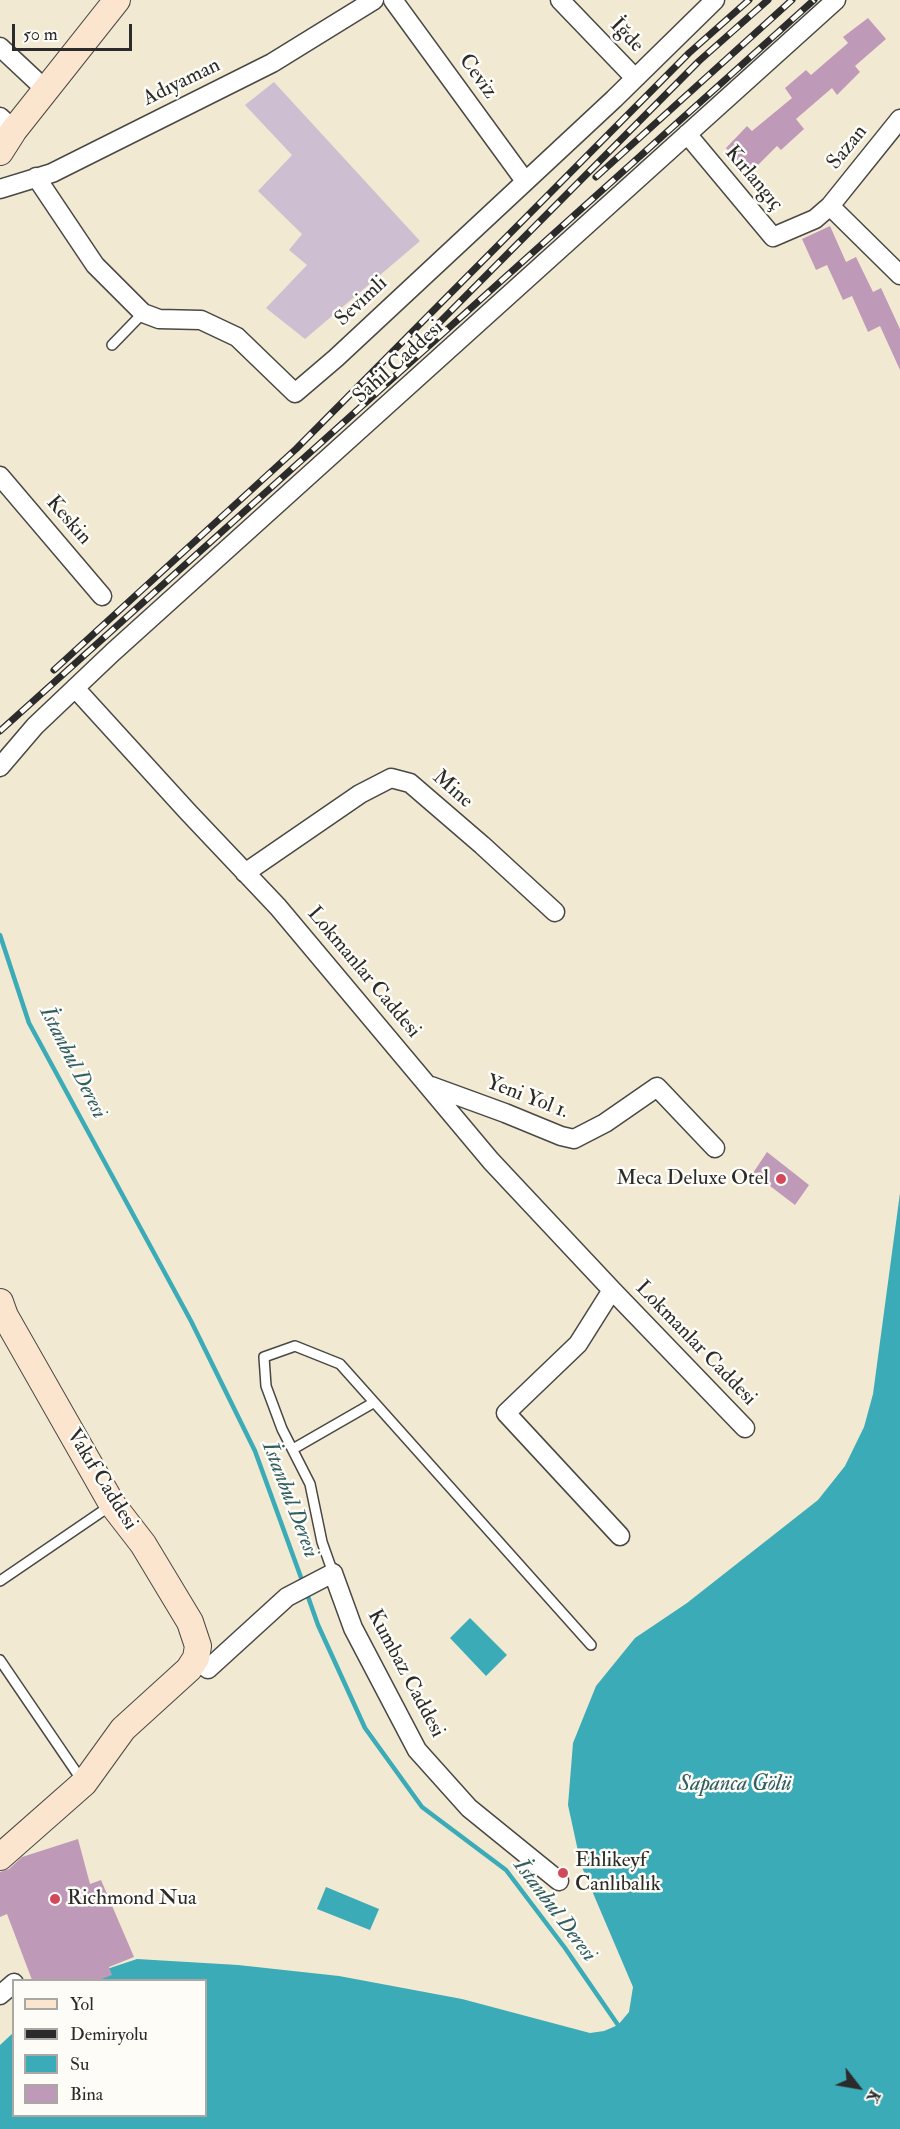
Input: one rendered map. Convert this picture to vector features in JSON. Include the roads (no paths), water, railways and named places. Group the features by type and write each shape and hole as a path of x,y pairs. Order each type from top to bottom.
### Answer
{"street":[{"path":"0,152 7,123 45,90 117,0"},
{"name":"Adıyaman","path":"0,189 52,173 272,63 374,0"},
{"name":"Ceviz","path":"393,0 525,181"},
{"name":"İğde","path":"560,0 635,78"},
{"name":"Sevimli","path":"143,313 159,319 201,320 237,337 295,393 336,358 715,0"},
{"name":"Sahil Caddesi","path":"0,767 35,726 75,688 836,0"},
{"path":"0,47 45,90"},
{"name":"Sazan","path":"830,206 900,119"},
{"name":"Kırlangıç","path":"687,134 773,237 815,219 830,206"},
{"path":"36,177 95,265 143,313"},
{"path":"830,206 900,275"},
{"name":"Keskin","path":"0,476 102,596"},
{"name":"Lokmanlar Caddesi","path":"75,688 278,907 491,1161 745,1428"},
{"name":"Mine","path":"245,873 360,794 391,778 410,783 555,912"},
{"name":"Yeni Yol 1.","path":"429,1086 574,1139 604,1123 657,1088 715,1148"},
{"name":"Lokmanlar Caddesi","path":"612,1290 578,1344 506,1413 620,1536"},
{"name":"Vakıf Caddesi","path":"0,1302 5,1316 112,1504 143,1544 190,1622 198,1646 196,1658"},
{"path":"0,1857 84,1783 123,1730 189,1669 196,1658 208,1669 287,1597 333,1573"},
{"name":"Kumbaz Caddesi","path":"333,1573 353,1628 417,1750 469,1808 558,1881"},
{"path":"0,1995 12,1984"}],"lane":[{"path":"112,345 143,313"},
{"path":"333,1573 322,1542 310,1484 282,1429 266,1386 264,1357 295,1346 340,1364 591,1645"},
{"path":"293,1449 373,1402"},
{"path":"0,1581 112,1504"},
{"path":"0,1660 84,1783"}],"water":[{"name":"Sapanca Gölü","path":"900,1193 900,2129 0,2129 0,2045 12,2034 12,2117 207,2117 207,1979 86,1979 98,1972 137,1959 238,1965 339,1976 462,1999 590,2033 604,2031 618,2025 629,2012 633,1987 581,1865 568,1805 573,1743 596,1686 635,1638 687,1603 818,1500 845,1466 864,1427 873,1394"},
{"path":"470,1618 507,1655 486,1676 450,1638"},
{"path":"326,1887 379,1909 370,1930 317,1909"}],"waterway":[{"name":"İstanbul Deresi","path":"0,935 29,1023 191,1321 255,1451 303,1583"},
{"name":"İstanbul Deresi","path":"306,1591 318,1625 365,1728 422,1807 506,1870 565,1948 618,2025"}],"railway":[{"path":"54,670 296,449 689,53 749,0"},
{"path":"431,331 699,61 768,0"},
{"path":"596,177 792,0"},
{"path":"0,731 814,0"}],"place":[{"name":"Meca Deluxe Otel","path":"781,1179"},
{"name":"Ehlikeyf Canlıbalık","path":"563,1873"},
{"name":"Richmond Nua","path":"55,1899"}]}
